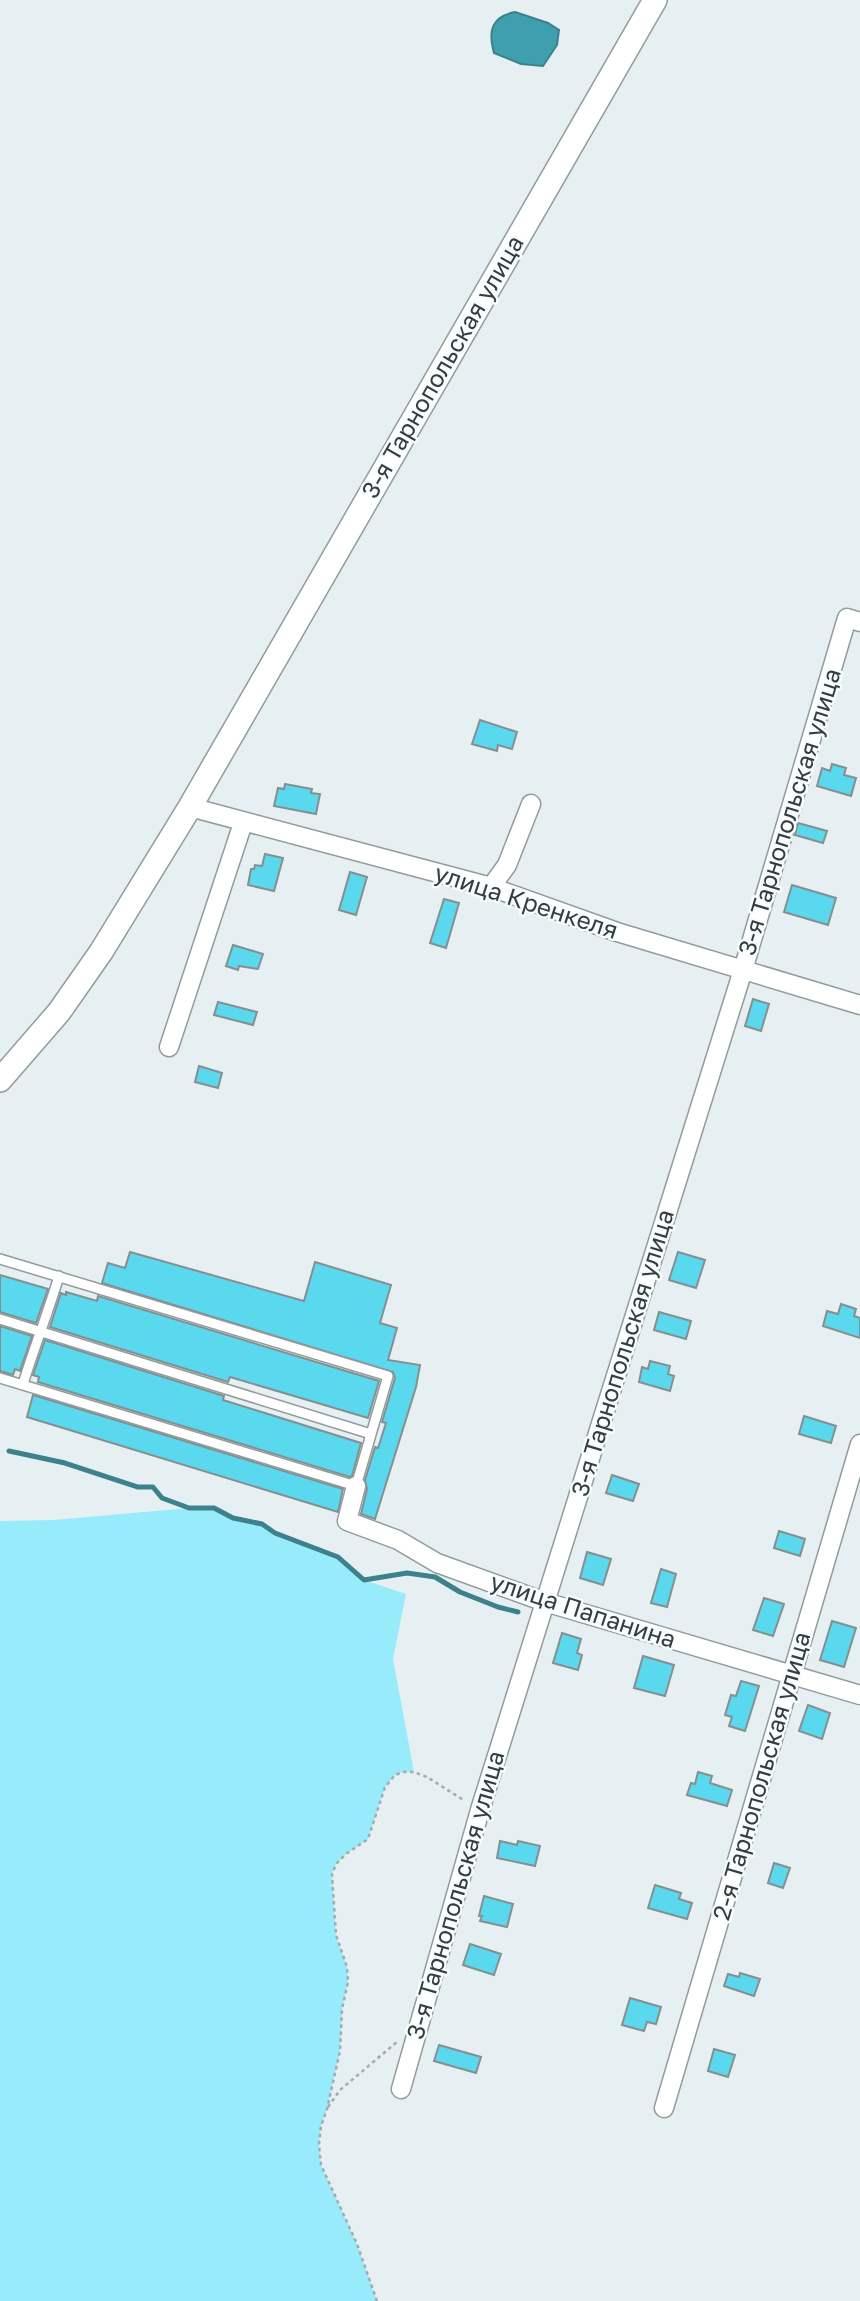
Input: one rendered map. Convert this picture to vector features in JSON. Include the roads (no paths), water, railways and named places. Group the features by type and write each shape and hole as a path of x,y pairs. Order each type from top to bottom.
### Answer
{"street":[{"name":"3-я Тарнопольская улица","path":"0,1080 59,1012 101,952 190,807 655,0"},
{"name":"3-я Тарнопольская улица","path":"401,2089 480,1810 854,620"},
{"path":"491,887 507,865 531,804"},
{"name":"улица Кренкеля","path":"190,807 491,887 617,932 860,1005"},
{"path":"169,1046 243,823"},
{"name":"2-я Тарнопольская улица","path":"664,2108 860,1444"},
{"name":"улица Папанина","path":"356,1486 347,1521 398,1540 437,1563 545,1602 860,1695"}],"lane":[{"path":"0,1259 387,1376 356,1486 0,1378"},
{"path":"23,1384 59,1276"},
{"path":"0,1319 371,1434"}],"waterway":[{"path":"9,1451 65,1463 138,1487 153,1487 162,1498 189,1508 214,1508 233,1518 262,1524 275,1533 338,1557 364,1580 407,1573 435,1577 460,1592 518,1612"}]}
